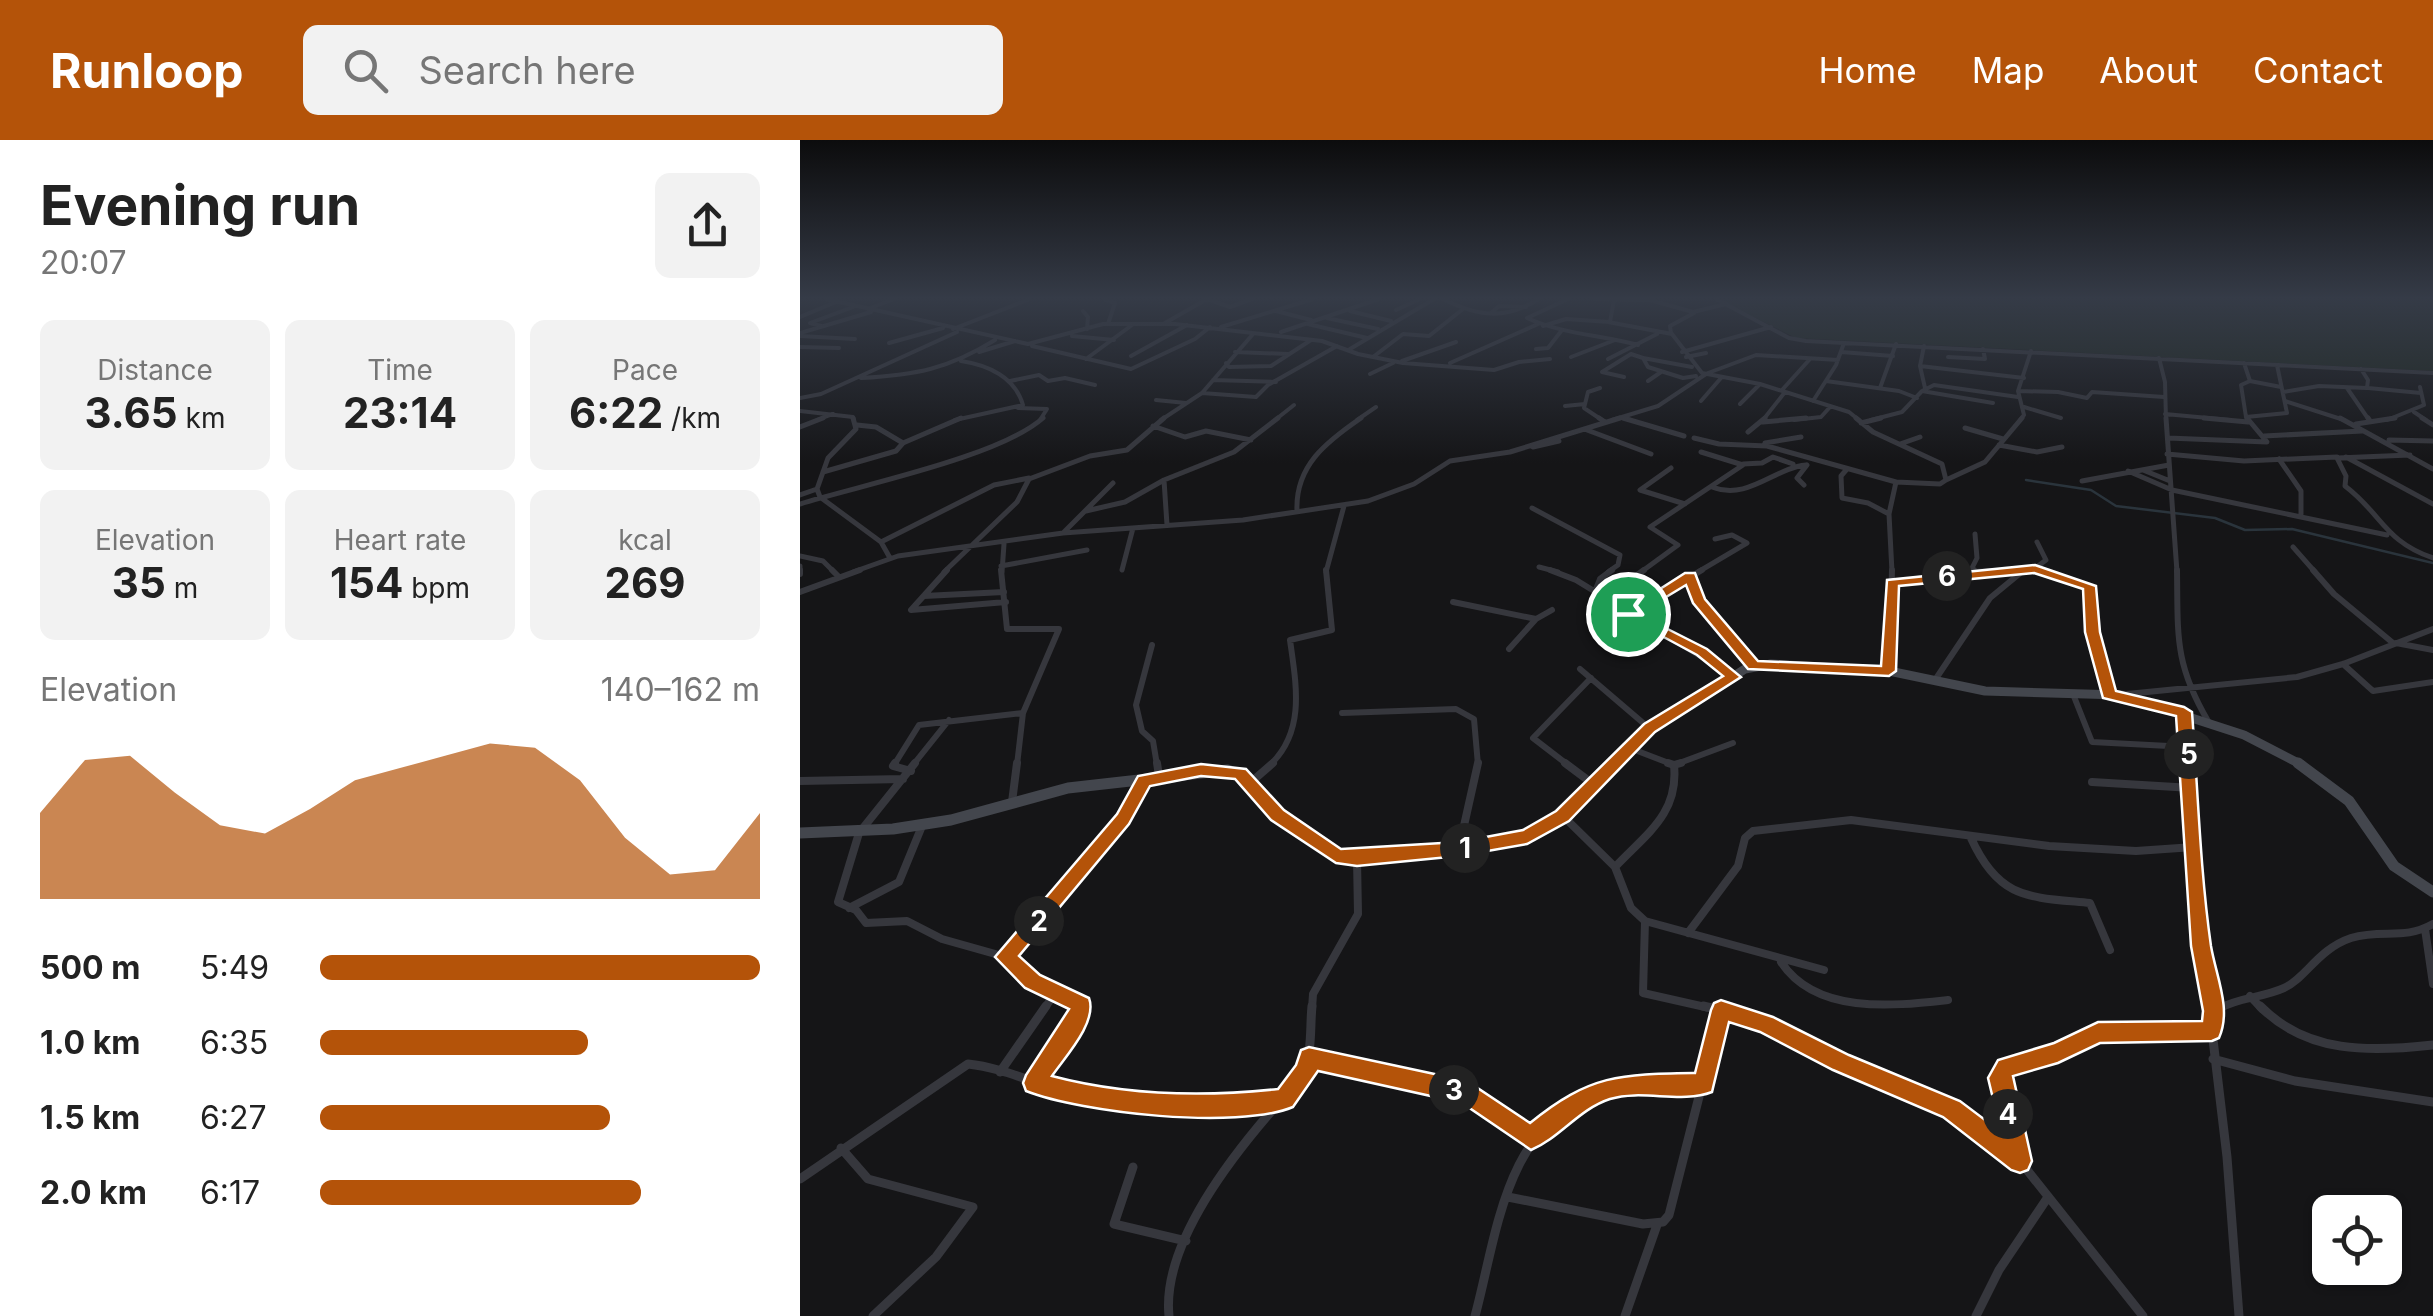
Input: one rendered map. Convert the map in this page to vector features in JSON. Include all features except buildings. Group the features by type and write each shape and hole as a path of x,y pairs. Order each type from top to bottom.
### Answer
{"street":[{"path":"800,400 906,354"},
{"path":"855,378 912,376 961,361 971,354"},
{"path":"1066,354 1131,370 1164,354"},
{"path":"1086,359 1094,354"},
{"path":"1131,356 1135,354"},
{"path":"881,542 994,485 1030,478 1090,456 1127,450 1152,426 1202,394 1233,354"},
{"path":"1226,363 1229,367 1268,366 1291,354"},
{"path":"1202,394 1254,397 1323,354"},
{"path":"1362,354 1395,362 1494,370 1518,362 1550,359"},
{"path":"1372,358 1377,354"},
{"path":"1370,374 1420,354"},
{"path":"1444,365 1471,354"},
{"path":"1571,356 1577,354"},
{"path":"1608,358 1618,354"},
{"path":"1624,376 1602,372 1628,354 1694,367"},
{"path":"1684,354 1704,374 1760,384 1853,414 1884,437 1942,464 1946,480"},
{"path":"1813,401 1840,354"},
{"path":"1865,354 1893,356 1880,388"},
{"path":"1861,423 1902,412 1916,398 1923,389 1922,354"},
{"path":"1948,357 1985,359 1984,354"},
{"path":"1694,438 1719,444 1759,445 1815,457 1896,482 1936,485 1979,467 2024,415 2018,394 2030,354"},
{"path":"2084,354 2433,373"},
{"path":"1643,358 1644,366 1686,378 1756,355 1838,360"},
{"path":"1748,432 1763,422 1811,358"},
{"path":"2159,358 2180,604 2178,655 2188,687 2208,720"},
{"path":"961,361 986,365 1008,382 1021,394 1024,404 1018,408"},
{"path":"2244,363 2250,381"},
{"path":"2166,414 2247,419 2286,414 2277,365"},
{"path":"1920,366 2024,378"},
{"path":"2361,369 2368,380 2366,388"},
{"path":"1648,381 1662,371"},
{"path":"800,592 890,558 1063,533 1242,520 1368,501 1414,484 1450,461 1528,446 1666,402 1704,374"},
{"path":"1008,382 1039,375 1049,381 1066,378 1095,385"},
{"path":"1701,401 1722,378"},
{"path":"1212,380 1277,382"},
{"path":"1696,380 1717,383"},
{"path":"1826,381 1880,388 1916,398"},
{"path":"2168,438 2267,442 2247,419 2241,385 2250,381 2282,390 2322,386 2421,390 2424,405"},
{"path":"1740,404 1760,384"},
{"path":"1923,389 1956,386 2018,394 2058,392 2087,398 2092,392 2164,396"},
{"path":"1600,388 1588,392 1585,404 1586,409 1606,423"},
{"path":"2347,388 2371,422"},
{"path":"1923,389 1993,404"},
{"path":"1156,400 1187,403"},
{"path":"2285,400 2326,411 2387,440 2433,469"},
{"path":"1565,406 1585,404"},
{"path":"1086,511 1125,502 1164,480 1223,458 1294,405"},
{"path":"2355,425 2414,412 2424,405 2433,406"},
{"path":"1763,422 1782,426 1807,416 1821,417 1830,406"},
{"path":"1297,511 1295,483 1304,469 1376,407"},
{"path":"2022,407 2061,418"},
{"path":"800,504 988,445 1039,424 1048,413 1046,409 1018,408 966,414 903,443 896,451 822,472"},
{"path":"800,411 854,417 854,434 828,458 817,489 820,497 881,542 890,558"},
{"path":"2414,412 2433,425"},
{"path":"800,427 834,414"},
{"path":"1622,418 1684,436"},
{"path":"857,425 876,426 903,443"},
{"path":"1152,426 1185,437 1208,431 1252,440"},
{"path":"1965,428 2037,452 2062,447"},
{"path":"1586,430 1651,454"},
{"path":"2263,436 2368,432"},
{"path":"1759,445 1802,437"},
{"path":"1884,437 1906,442"},
{"path":"1898,444 1920,437"},
{"path":"2387,440 2433,441"},
{"path":"1528,446 1545,448 1560,441"},
{"path":"1701,452 1743,464 1762,463 1772,457 1806,465"},
{"path":"2167,454 2267,460 2410,455"},
{"path":"2340,456 2433,504"},
{"path":"2340,456 2346,476 2344,486 2354,492 2387,534 2403,548 2433,558"},
{"path":"1804,485 1797,479 1815,457"},
{"path":"2278,458 2301,490 2300,515"},
{"path":"2267,460 2285,467"},
{"path":"1608,597 1678,545 1650,528 1743,464"},
{"path":"1712,488 1725,492 1744,484 1759,485 1794,465"},
{"path":"2082,481 2169,465"},
{"path":"1671,468 1640,490 1686,504"},
{"path":"2139,468 2170,481"},
{"path":"1848,469 1840,480 1842,498 1868,502 1887,514"},
{"path":"2128,471 2172,490 2387,534"},
{"path":"1006,602 914,611 966,548 1017,502 1030,478"},
{"path":"1164,480 1167,525"},
{"path":"1063,533 1113,482"},
{"path":"1889,671 1892,583 1887,514 1896,482"},
{"path":"800,495 817,489"},
{"path":"1250,782 1284,751 1291,736 1295,691 1290,640 1332,630 1322,587 1328,550 1345,504"},
{"path":"1532,508 1620,555 1618,566 1600,579 1596,589"},
{"path":"1122,570 1133,528"},
{"path":"1973,572 1977,558 1975,534"},
{"path":"1628,614 1747,543 1732,535 1715,539"},
{"path":"2035,569 2046,560 2037,542"},
{"path":"1004,544 1007,629 1059,630 1023,713 1012,802"},
{"path":"2293,547 2334,594 2394,643 2433,650"},
{"path":"1002,566 1087,550"},
{"path":"800,556 823,561 838,577"},
{"path":"1539,567 1596,589 1628,614 1702,652 1734,677"},
{"path":"1892,583 1973,572 2035,569 2084,584 2092,590 2092,632 2115,695"},
{"path":"1934,681 1990,598 2024,570"},
{"path":"1690,576 1698,600 1754,666"},
{"path":"923,596 1004,592"},
{"path":"1454,602 1536,619"},
{"path":"1509,648 1536,619 1552,610"},
{"path":"2115,695 2273,680 2343,664 2433,629"},
{"path":"1152,645 1136,705 1142,731 1153,741 1159,778"},
{"path":"800,833 859,834 923,824 1068,788 1228,770 1250,782 1271,810 1326,852 1357,858 1459,849 1527,837 1563,816 1626,747 1649,728 1754,666 1800,664 1889,671 1985,692 2115,695 2208,720 2278,750 2320,775 2349,801 2394,866 2433,892"},
{"path":"2343,664 2374,691 2433,682"},
{"path":"1580,668 1649,728"},
{"path":"1591,678 1533,738 1594,785"},
{"path":"2072,692 2092,742 2188,747"},
{"path":"1342,714 1456,709 1474,719 1476,785 1464,810 1459,849"},
{"path":"2184,712 2201,946 2214,1011 2213,1059 2228,1157 2239,1316"},
{"path":"912,772 893,766 914,728 949,720 1023,713"},
{"path":"949,720 912,772 859,834 838,902 866,922 907,921 942,939 1006,957 1032,982 1081,1004 1079,1016 1034,1083"},
{"path":"1626,747 1674,765 1733,743"},
{"path":"1615,866 1670,809 1676,786 1674,765"},
{"path":"800,781 904,780"},
{"path":"1006,957 1123,819 1144,781"},
{"path":"2092,782 2192,788"},
{"path":"1563,816 1615,866 1631,908 1645,921 1824,970"},
{"path":"1688,933 1738,866 1745,838 1753,831 1851,820 1971,838 2136,852 2194,847"},
{"path":"849,908 899,882 923,824"},
{"path":"1971,838 1985,869 2026,897 2090,903 2110,950"},
{"path":"1169,1316 1167,1296 1206,1195 1227,1162 1306,1070 1313,994 1358,914 1357,858"},
{"path":"1645,921 1640,966 1643,993 1765,1024 1841,1062 1952,1109 2020,1161 2143,1316"},
{"path":"2214,1011 2249,995 2286,988 2316,957 2349,938 2376,933 2405,937 2429,926 2433,984"},
{"path":"1781,961 1789,979 1810,991 1896,1006 1948,1000"},
{"path":"1000,1072 1056,992"},
{"path":"2249,995 2286,1028 2337,1046 2433,1045"},
{"path":"1625,1316 1657,1225 1669,1216 1721,1010"},
{"path":"2020,1161 2000,1078 2006,1068 2058,1052 2098,1032 2212,1031"},
{"path":"1309,1058 1467,1093 1531,1138"},
{"path":"2213,1059 2295,1082 2433,1102"},
{"path":"800,1179 958,1068 976,1064 1079,1095 1203,1106 1284,1099"},
{"path":"1475,1316 1519,1158 1531,1138 1562,1112 1602,1090 1624,1085 1704,1084"},
{"path":"841,1148 868,1180 973,1207 936,1257 874,1316"},
{"path":"1133,1167 1114,1224 1186,1241"},
{"path":"1976,1316 1998,1270 2048,1196"},
{"path":"1508,1197 1657,1225"}],"shaded area":[{"path":"2103,354 2433,354 2433,371"}],"waterway":[{"path":"2026,480 2091,490 2116,506 2215,518 2245,530 2292,529 2433,563"}],"route":[{"path":"2035,569 2090,586 2092,632 2109,694 2184,712 2201,946 2214,1011 2212,1031 2098,1032 2058,1052 2006,1068 2000,1078 2020,1161 1952,1109 1841,1062 1765,1024 1721,1010 1704,1084 1624,1085 1602,1090 1562,1112 1531,1138 1497,1110 1467,1093 1309,1058 1306,1070 1284,1099 1235,1105 1130,1102 1079,1095 1034,1083 1079,1016 1081,1004 1032,982 1006,957 1123,819 1144,781 1201,770 1240,774 1266,805 1336,856 1357,858 1459,849 1527,837 1563,816 1626,747 1649,728 1734,677 1702,652 1628,614 1690,576 1698,600 1754,666 1800,664 1889,671 1892,583 1973,572 2035,569"}]}
